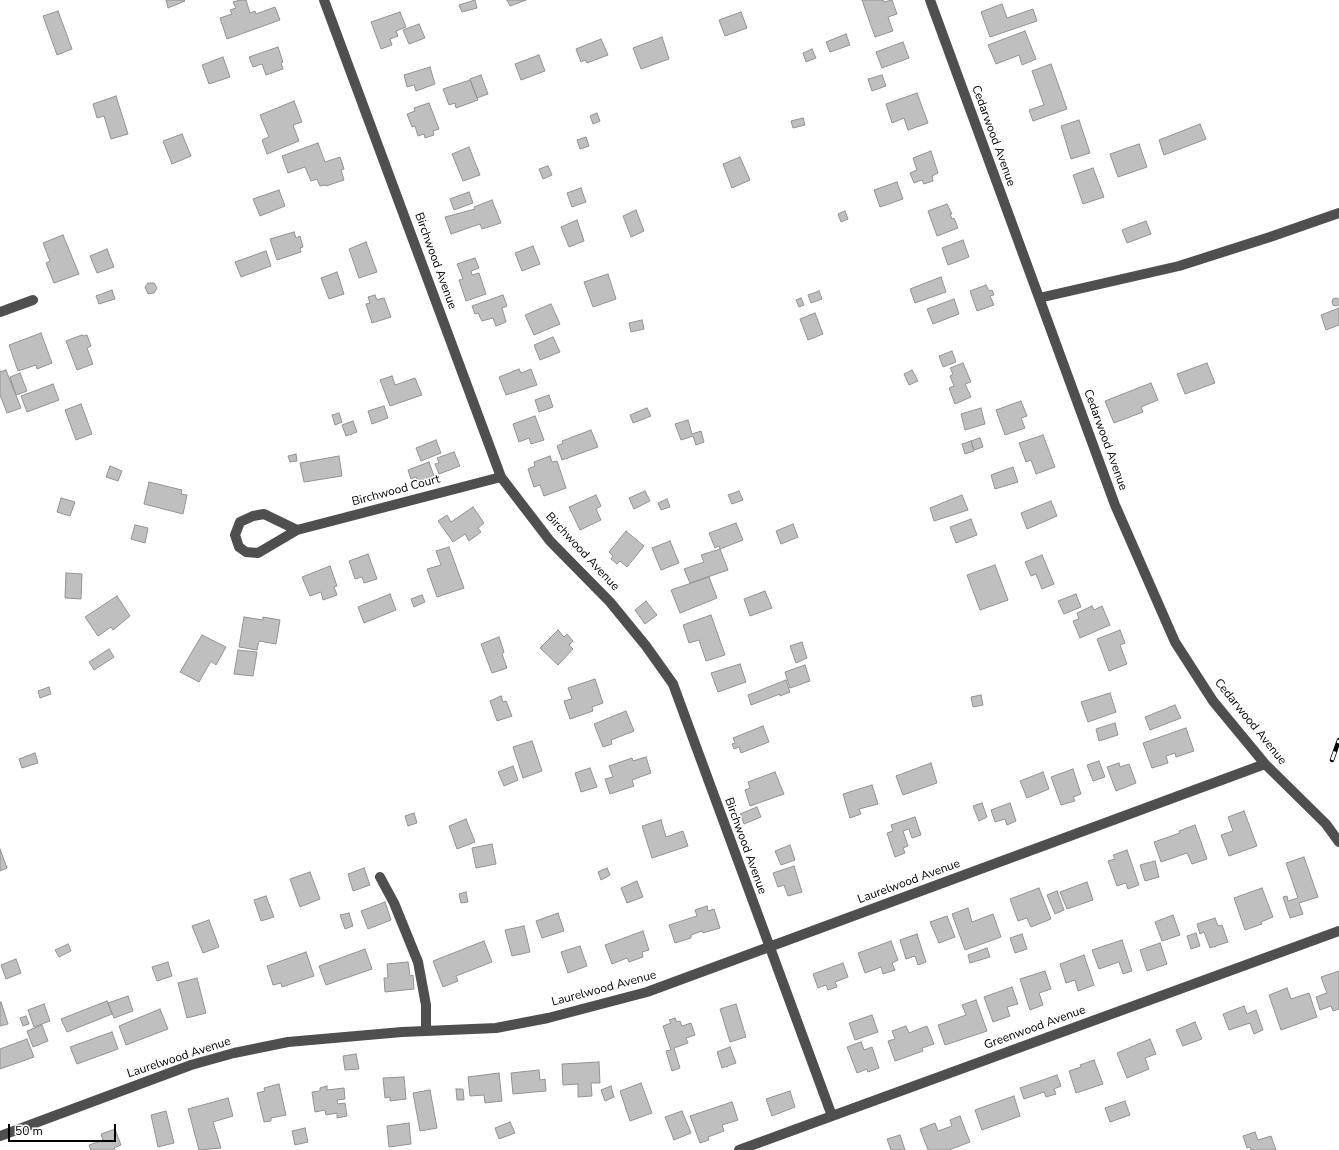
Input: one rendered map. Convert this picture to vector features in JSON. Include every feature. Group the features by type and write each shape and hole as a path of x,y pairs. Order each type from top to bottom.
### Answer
{"street":[{"name":"Birchwood Avenue","path":"324,0 501,477 550,541 615,608 646,646 672,684 832,1116"},
{"name":"Cedarwood Avenue","path":"930,0 1115,505 1176,642 1213,701 1265,764 1326,824 1339,842"},
{"path":"1039,298 1178,266 1270,237 1339,213"},
{"path":"0,312 33,300"},
{"name":"Birchwood Court","path":"297,530 264,514 253,516 240,522 235,535 239,547 246,552 258,553 297,530 501,477"},
{"name":"Laurelwood Avenue","path":"0,1136 191,1065 234,1053 288,1042 402,1032 496,1028 548,1018 647,992 1265,764"},
{"path":"380,878 394,903 418,962 426,1005 426,1031"},
{"name":"Greenwood Avenue","path":"739,1150 1339,931"}],"building":[{"path":"166,0 184,0 185,1 168,8"},
{"path":"246,0 250,13 255,11 256,14 275,7 280,20 227,39 220,18 232,14 230,10 236,8 233,2"},
{"path":"475,0 477,8 462,12 459,5"},
{"path":"507,0 526,0 510,6"},
{"path":"862,0 883,0 884,2 892,0 897,14 888,17 893,31 875,37"},
{"path":"1002,4 1007,18 1033,9 1037,21 990,37 981,12"},
{"path":"58,11 72,49 57,55 43,16"},
{"path":"400,12 406,27 396,31 398,36 390,39 392,45 381,49 371,22"},
{"path":"741,12 747,28 725,36 719,20"},
{"path":"419,24 425,38 409,44 403,30"},
{"path":"1025,31 1036,59 1022,65 1019,55 996,64 988,45"},
{"path":"846,34 850,45 830,52 826,42"},
{"path":"662,37 669,59 641,69 633,48"},
{"path":"601,39 608,55 587,63 585,60 581,62 576,49"},
{"path":"903,42 909,58 882,68 876,52"},
{"path":"278,47 283,62 281,63 283,69 266,75 262,64 253,67 249,57"},
{"path":"812,49 816,58 806,62 803,53"},
{"path":"539,55 545,71 521,80 515,64"},
{"path":"223,57 230,77 209,84 202,65"},
{"path":"1051,64 1067,109 1033,121 1029,110 1044,105 1032,71"},
{"path":"430,67 435,84 416,91 414,85 407,87 404,75"},
{"path":"481,75 488,94 477,98 470,79"},
{"path":"882,75 886,86 872,91 868,79"},
{"path":"470,80 478,100 456,108 455,103 449,105 443,89"},
{"path":"917,93 928,123 908,130 904,118 892,123 886,104"},
{"path":"116,96 128,134 111,139 104,116 97,118 93,104"},
{"path":"294,101 302,122 293,125 299,141 267,154 262,140 269,137 260,115"},
{"path":"429,103 439,129 433,131 434,135 425,138 424,134 418,136 415,126 412,127 407,114 415,111 414,108"},
{"path":"597,113 600,121 593,124 590,116"},
{"path":"803,118 805,125 793,128 791,121"},
{"path":"1079,120 1090,153 1071,159 1061,126"},
{"path":"1200,124 1206,139 1164,155 1159,140"},
{"path":"182,134 191,156 172,164 163,141"},
{"path":"586,137 589,146 580,149 577,140"},
{"path":"318,143 325,162 340,157 344,169 341,170 344,180 326,186 320,186 317,179 311,181 305,167 288,173 282,156"},
{"path":"1139,144 1147,167 1118,177 1110,154"},
{"path":"469,147 480,175 463,181 452,154"},
{"path":"931,151 938,173 932,176 933,181 924,184 922,180 914,183 910,173 917,170 913,158"},
{"path":"740,157 750,180 732,188 723,164"},
{"path":"548,166 552,175 543,179 539,169"},
{"path":"1093,168 1104,197 1083,204 1073,175"},
{"path":"897,182 903,199 880,207 874,190"},
{"path":"581,188 586,202 572,207 567,193"},
{"path":"279,190 285,206 260,216 253,199"},
{"path":"469,192 473,203 454,210 450,199"},
{"path":"492,200 501,223 482,229 480,224 451,234 445,217 475,209 474,207"},
{"path":"947,204 952,214 950,214 952,219 954,218 958,228 937,236 928,211"},
{"path":"636,210 644,231 631,237 623,216"},
{"path":"845,211 848,219 841,222 838,214"},
{"path":"577,220 584,241 569,247 561,227"},
{"path":"1146,221 1151,234 1127,243 1122,230"},
{"path":"294,232 296,238 300,236 303,247 300,248 301,252 277,260 270,239"},
{"path":"63,235 79,274 54,283 46,263 50,261 43,243"},
{"path":"963,240 969,257 948,265 942,248"},
{"path":"366,242 377,272 359,278 349,249"},
{"path":"533,246 540,264 522,271 515,253"},
{"path":"107,249 114,267 97,273 90,256"},
{"path":"266,251 271,266 241,277 235,262"},
{"path":"475,258 479,268 471,271 472,275 479,273 486,294 466,301 459,280 463,279 457,264"},
{"path":"337,272 344,294 329,299 321,278"},
{"path":"608,274 616,299 593,307 584,282"},
{"path":"941,277 946,292 915,303 910,289"},
{"path":"148,283 154,283 157,288 154,293 148,294 145,287"},
{"path":"986,285 989,291 992,290 994,295 990,296 994,305 977,311 970,291"},
{"path":"112,290 115,299 99,304 96,296"},
{"path":"819,291 822,299 811,303 808,295"},
{"path":"375,295 377,300 384,298 391,317 372,323 366,304 370,303 368,297"},
{"path":"503,295 507,306 502,308 506,322 496,326 493,318 482,321 478,313 475,314 472,306"},
{"path":"801,298 804,305 799,307 796,300"},
{"path":"1334,298 1338,298 1340,302 1338,306 1334,306 1332,304 1332,300"},
{"path":"954,299 959,314 933,324 927,309"},
{"path":"551,304 560,324 534,335 525,315"},
{"path":"1339,308 1339,325 1326,330 1321,315"},
{"path":"815,313 823,334 808,340 800,319"},
{"path":"642,320 644,329 631,332 629,323"},
{"path":"41,333 52,363 37,369 36,365 18,371 9,345"},
{"path":"82,335 87,335 91,346 87,348 93,364 77,370 66,341"},
{"path":"553,337 560,352 540,360 534,345"},
{"path":"952,351 956,362 943,367 939,356"},
{"path":"963,363 971,382 965,384 971,397 955,404 949,388 954,386 950,376 953,374 950,368"},
{"path":"1207,363 1215,383 1185,394 1177,374"},
{"path":"519,369 521,373 531,369 537,385 506,395 499,377"},
{"path":"6,370 21,408 7,413 0,395 0,372"},
{"path":"912,370 918,381 909,385 904,374"},
{"path":"20,373 27,391 16,395 10,377"},
{"path":"392,376 395,385 415,378 422,395 390,406 380,380"},
{"path":"1151,383 1158,400 1141,407 1143,412 1114,423 1105,401"},
{"path":"53,384 59,400 27,412 21,396"},
{"path":"549,395 553,407 539,412 535,400"},
{"path":"1021,401 1027,416 1021,418 1025,428 1005,435 996,410"},
{"path":"81,404 92,434 76,440 65,410"},
{"path":"384,406 388,418 372,424 368,411"},
{"path":"647,408 651,416 633,423 630,415"},
{"path":"981,408 985,424 965,430 961,414"},
{"path":"339,413 342,422 335,425 332,415"},
{"path":"535,416 544,440 531,444 529,438 519,442 513,424"},
{"path":"688,420 692,434 701,431 704,442 696,445 693,436 681,440 675,424"},
{"path":"353,421 357,432 346,436 342,425"},
{"path":"591,430 598,447 562,460 557,446 563,443 562,441"},
{"path":"1043,435 1055,467 1036,474 1031,460 1026,462 1019,443"},
{"path":"980,438 983,447 974,450 971,441"},
{"path":"436,440 441,453 421,461 416,448"},
{"path":"971,441 974,451 965,454 962,444"},
{"path":"454,452 460,466 439,474 435,464 439,463 437,458"},
{"path":"296,454 297,461 290,462 288,456"},
{"path":"339,456 342,476 304,482 300,463"},
{"path":"550,456 552,462 557,461 566,488 544,496 540,485 534,487 528,469 535,466 534,462"},
{"path":"429,462 434,476 418,482 416,477 411,479 408,470"},
{"path":"110,466 122,471 118,481 106,477"},
{"path":"1013,467 1018,482 995,489 991,475"},
{"path":"149,482 182,490 181,494 187,495 183,514 144,504"},
{"path":"645,491 650,501 634,509 629,498"},
{"path":"739,491 743,500 732,504 728,495"},
{"path":"596,495 601,506 596,509 601,520 580,530 569,507"},
{"path":"962,495 968,510 934,521 930,508"},
{"path":"61,498 75,502 70,516 57,512"},
{"path":"667,499 670,507 661,510 658,503"},
{"path":"1051,501 1057,516 1027,529 1021,513"},
{"path":"473,507 484,523 478,528 481,532 469,541 465,534 453,542 438,521 447,515 451,522"},
{"path":"971,519 977,535 956,543 950,527"},
{"path":"736,523 743,540 720,549 719,546 715,548 709,533"},
{"path":"793,524 798,537 781,544 776,531"},
{"path":"135,525 148,528 145,543 131,539"},
{"path":"626,531 644,546 627,567 620,561 617,564 611,559 613,556 609,552"},
{"path":"670,541 679,563 661,570 652,548"},
{"path":"449,547 464,588 437,597 427,569 441,565 436,551"},
{"path":"720,549 728,570 690,583 684,569 704,562 701,555"},
{"path":"368,554 377,579 364,583 362,577 355,579 349,561"},
{"path":"1042,555 1054,584 1042,589 1036,574 1031,576 1025,562"},
{"path":"995,565 1008,600 980,610 967,575"},
{"path":"330,566 337,586 334,587 337,595 323,600 321,592 310,596 302,577"},
{"path":"66,573 82,574 81,599 65,598"},
{"path":"709,577 717,598 680,613 671,590"},
{"path":"765,591 772,608 750,616 744,599"},
{"path":"390,594 396,610 364,623 358,607"},
{"path":"1076,594 1081,607 1064,614 1058,601"},
{"path":"422,595 425,602 414,607 411,599"},
{"path":"117,596 130,616 113,630 111,627 98,636 85,617"},
{"path":"646,601 657,615 645,624 635,610"},
{"path":"1092,606 1094,610 1102,606 1110,625 1080,638 1073,621 1079,619 1077,613"},
{"path":"711,615 725,655 706,661 699,640 689,643 683,625"},
{"path":"244,617 263,620 263,617 280,620 276,644 259,641 257,650 239,647"},
{"path":"558,630 564,637 567,634 573,641 569,645 573,649 558,665 540,648"},
{"path":"1120,630 1125,643 1120,645 1127,664 1109,671 1097,639"},
{"path":"202,635 226,647 216,665 211,661 199,682 180,672"},
{"path":"499,637 504,652 502,654 507,668 492,673 481,644"},
{"path":"802,642 807,658 796,663 790,646"},
{"path":"109,649 114,657 94,670 89,662"},
{"path":"238,650 257,652 253,676 234,674"},
{"path":"740,664 746,682 718,692 711,673"},
{"path":"805,665 810,681 790,688 785,672"},
{"path":"595,679 603,703 592,707 593,711 570,719 564,701 572,699 568,688"},
{"path":"786,680 790,692 780,696 780,694 751,705 748,695"},
{"path":"49,687 51,694 40,698 38,691"},
{"path":"1110,693 1116,712 1088,722 1081,702"},
{"path":"981,695 983,705 973,707 971,697"},
{"path":"501,696 503,702 506,701 512,716 497,721 490,701"},
{"path":"1175,705 1181,718 1150,730 1145,717"},
{"path":"626,711 634,731 611,740 612,744 603,747 594,724"},
{"path":"1115,723 1118,735 1099,741 1096,729"},
{"path":"763,726 769,742 741,753 739,747 734,749 732,744 735,743 733,738"},
{"path":"1186,728 1194,751 1176,757 1175,753 1166,756 1168,763 1152,768 1143,743"},
{"path":"532,741 542,771 523,778 513,747"},
{"path":"35,753 38,763 22,768 19,759"},
{"path":"646,757 651,773 632,780 634,786 610,794 605,779 613,777 609,766 632,758 633,761"},
{"path":"1099,761 1105,777 1093,781 1087,765"},
{"path":"931,763 937,783 903,795 896,776"},
{"path":"1119,763 1120,767 1129,764 1136,783 1116,791 1107,767"},
{"path":"513,766 518,780 504,786 498,772"},
{"path":"590,768 597,787 581,792 575,773"},
{"path":"1073,769 1081,794 1073,797 1075,801 1061,805 1051,777"},
{"path":"775,772 784,794 750,806 745,790 750,788 748,782"},
{"path":"1043,772 1049,789 1027,798 1020,781"},
{"path":"872,785 878,804 859,809 861,814 850,818 843,794"},
{"path":"982,803 987,817 979,821 973,806"},
{"path":"1010,803 1016,821 1007,825 1005,819 995,822 991,810"},
{"path":"757,807 761,817 744,824 740,814"},
{"path":"1244,811 1257,846 1229,856 1221,835 1233,831 1228,817"},
{"path":"414,813 417,823 408,826 405,816"},
{"path":"915,817 921,835 912,838 909,829 903,831 908,846 903,848 905,853 895,857 887,833 893,831 891,825"},
{"path":"466,819 475,842 457,849 449,826"},
{"path":"661,820 666,837 683,831 688,846 652,858 642,826"},
{"path":"1195,825 1207,859 1192,864 1187,853 1161,862 1154,842 1180,833 1179,831"},
{"path":"492,844 496,864 476,868 472,848"},
{"path":"790,845 795,860 781,865 775,851"},
{"path":"0,849 7,868 0,871"},
{"path":"1127,850 1139,885 1128,889 1126,883 1117,886 1108,861 1115,859 1113,855"},
{"path":"1304,857 1318,897 1299,903 1303,914 1290,918 1283,897 1287,896 1288,901 1298,898 1286,863"},
{"path":"1155,861 1159,877 1145,881 1140,865"},
{"path":"794,866 802,892 788,896 784,885 778,887 773,873"},
{"path":"364,868 370,885 353,891 348,874"},
{"path":"607,868 610,875 601,880 598,872"},
{"path":"310,872 320,899 300,907 290,879"},
{"path":"637,881 643,897 627,903 621,888"},
{"path":"1087,882 1093,900 1067,909 1060,892"},
{"path":"1039,888 1051,919 1031,927 1027,918 1018,921 1010,899"},
{"path":"1262,888 1273,917 1261,922 1262,924 1245,930 1234,898"},
{"path":"1057,891 1064,910 1055,914 1047,895"},
{"path":"466,892 468,902 461,903 459,894"},
{"path":"266,896 274,917 261,921 254,900"},
{"path":"385,902 391,920 368,929 361,911"},
{"path":"707,906 708,911 714,909 720,928 703,933 702,931 691,935 691,938 675,943 669,925 697,916 695,910"},
{"path":"968,908 972,922 993,914 1001,937 965,950 952,914"},
{"path":"349,913 353,926 345,929 340,915"},
{"path":"558,913 564,931 542,938 536,921"},
{"path":"1173,915 1180,935 1162,941 1155,922"},
{"path":"947,916 955,937 939,943 930,922"},
{"path":"1215,918 1218,926 1222,925 1228,942 1210,948 1204,932 1200,934 1197,924"},
{"path":"209,920 219,947 203,953 192,926"},
{"path":"524,926 530,952 512,956 505,930"},
{"path":"643,931 649,950 642,952 643,957 629,962 627,958 612,964 605,945"},
{"path":"1196,933 1200,946 1191,949 1187,936"},
{"path":"917,934 926,962 918,965 915,956 906,959 900,940"},
{"path":"1022,934 1027,949 1015,953 1010,938"},
{"path":"1122,940 1132,971 1123,974 1119,962 1099,969 1092,950"},
{"path":"484,941 492,962 456,976 458,981 443,987 433,961"},
{"path":"891,941 898,960 892,963 895,970 883,974 881,967 865,973 858,953"},
{"path":"1160,943 1167,964 1147,971 1140,950"},
{"path":"68,944 71,951 59,957 55,950"},
{"path":"580,946 587,966 568,973 561,952"},
{"path":"987,948 990,957 970,963 968,955"},
{"path":"365,949 372,969 326,985 319,966"},
{"path":"306,952 314,976 282,987 281,983 273,985 267,966"},
{"path":"1084,955 1094,985 1078,991 1075,980 1066,983 1060,964"},
{"path":"16,959 21,973 6,979 1,965"},
{"path":"168,962 172,976 157,981 152,967"},
{"path":"408,962 410,976 413,975 414,989 385,992 384,978 388,978 387,964"},
{"path":"843,963 848,977 835,982 837,987 828,990 826,985 818,988 813,974"},
{"path":"1045,971 1051,989 1039,993 1043,1005 1030,1010 1020,979"},
{"path":"1339,971 1339,1009 1333,1011 1331,1006 1320,1010 1316,997 1327,993 1321,977"},
{"path":"197,978 206,1013 187,1018 178,983"},
{"path":"1012,987 1018,1004 1007,1007 1010,1016 993,1022 984,997"},
{"path":"1287,988 1291,999 1309,993 1317,1017 1281,1030 1269,995"},
{"path":"128,996 133,1011 114,1018 108,1003"},
{"path":"976,1000 987,1031 945,1045 938,1025 966,1015 962,1005"},
{"path":"107,1001 112,1014 67,1032 61,1019"},
{"path":"1,1002 8,1024 0,1026 0,1003"},
{"path":"44,1004 50,1021 34,1027 28,1010"},
{"path":"736,1004 746,1037 730,1042 720,1009"},
{"path":"1244,1006 1247,1014 1256,1010 1263,1030 1254,1034 1250,1023 1229,1030 1223,1014"},
{"path":"160,1009 168,1029 126,1045 119,1026"},
{"path":"872,1015 878,1032 855,1040 849,1023"},
{"path":"26,1016 29,1024 23,1026 20,1018"},
{"path":"675,1018 677,1022 680,1021 682,1026 691,1023 695,1035 686,1038 688,1043 674,1048 680,1068 672,1071 666,1051 671,1050 663,1026 671,1023 669,1020"},
{"path":"1195,1022 1202,1039 1183,1046 1176,1030"},
{"path":"42,1025 48,1041 33,1047 27,1031"},
{"path":"906,1026 909,1033 927,1026 934,1044 922,1048 923,1051 895,1061 888,1041 895,1039 892,1031"},
{"path":"112,1032 118,1049 77,1064 70,1047"},
{"path":"27,1039 34,1057 0,1069 0,1049"},
{"path":"1150,1039 1156,1054 1145,1058 1149,1069 1127,1078 1117,1053"},
{"path":"861,1042 864,1050 872,1047 879,1068 868,1072 867,1069 857,1073 847,1047"},
{"path":"730,1047 736,1063 722,1068 717,1052"},
{"path":"356,1054 359,1069 345,1070 343,1056"},
{"path":"1094,1060 1103,1084 1076,1093 1069,1071"},
{"path":"599,1062 600,1083 591,1083 592,1096 578,1097 578,1084 563,1085 562,1064"},
{"path":"539,1070 540,1080 545,1079 546,1091 513,1094 511,1073"},
{"path":"499,1073 502,1101 485,1103 484,1095 470,1096 468,1077"},
{"path":"1057,1075 1061,1086 1054,1089 1056,1094 1046,1097 1044,1092 1024,1099 1020,1088"},
{"path":"404,1077 406,1099 390,1101 390,1097 385,1098 383,1078"},
{"path":"641,1083 652,1113 630,1121 620,1091"},
{"path":"279,1084 286,1115 271,1118 271,1121 264,1122 257,1093 265,1091 264,1088"},
{"path":"327,1086 327,1090 344,1088 345,1099 337,1100 338,1104 345,1103 347,1116 337,1118 337,1113 326,1115 325,1110 315,1112 312,1092 320,1091 320,1088"},
{"path":"611,1086 614,1097 605,1101 601,1090"},
{"path":"456,1089 463,1089 464,1100 457,1100"},
{"path":"430,1090 437,1128 420,1131 413,1093"},
{"path":"790,1091 795,1107 772,1116 766,1099"},
{"path":"1014,1096 1020,1116 982,1130 975,1110"},
{"path":"228,1098 233,1116 213,1122 221,1148 199,1150 188,1109"},
{"path":"1125,1101 1130,1115 1110,1122 1105,1108"},
{"path":"732,1102 738,1120 722,1125 724,1131 708,1137 709,1140 700,1143 690,1116"},
{"path":"166,1111 174,1143 158,1147 151,1115"},
{"path":"682,1111 691,1133 674,1140 665,1117"},
{"path":"960,1116 970,1142 949,1150 928,1150 920,1129 935,1123 938,1131 952,1126 950,1120"},
{"path":"510,1122 515,1133 499,1139 495,1128"},
{"path":"409,1123 411,1144 389,1147 387,1126"},
{"path":"305,1128 308,1142 295,1145 292,1131"},
{"path":"115,1129 121,1145 114,1148 115,1150 91,1150 89,1145 103,1140 101,1134"},
{"path":"1255,1132 1258,1140 1271,1136 1276,1150 1251,1150 1250,1147 1247,1148 1243,1136"},
{"path":"900,1135 905,1150 891,1150 887,1139"}],"railway":[{"path":"1332,760 1339,740"}]}
